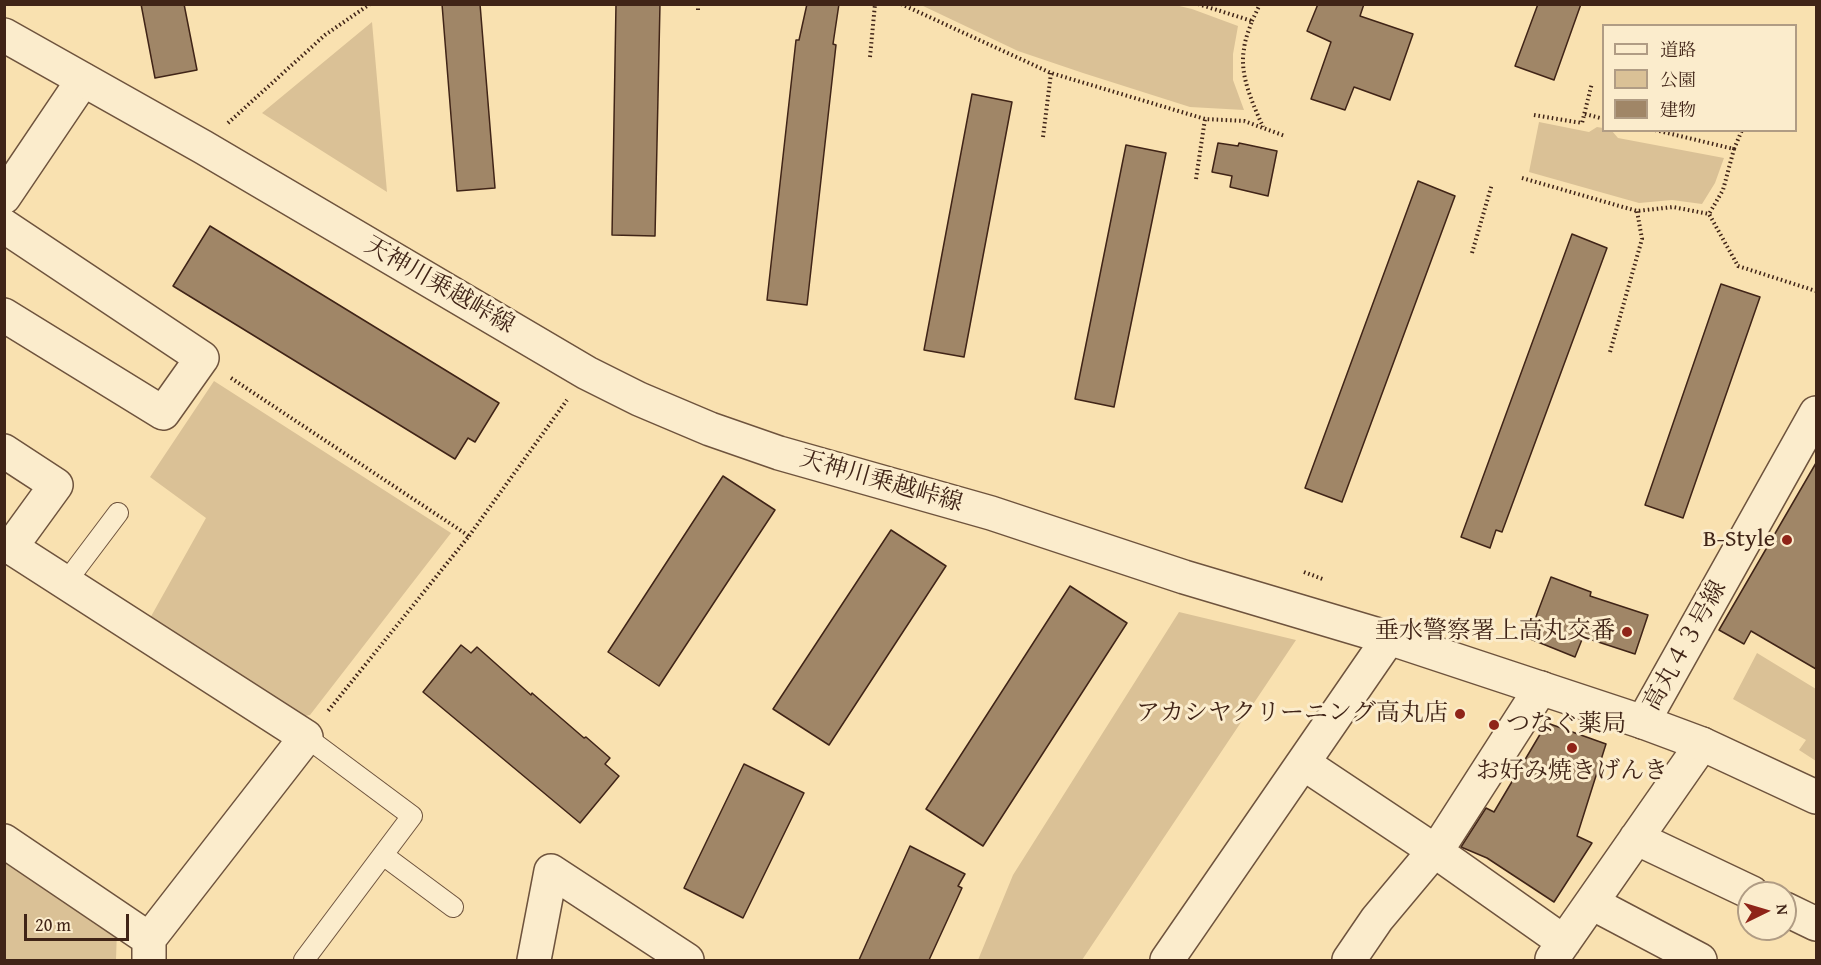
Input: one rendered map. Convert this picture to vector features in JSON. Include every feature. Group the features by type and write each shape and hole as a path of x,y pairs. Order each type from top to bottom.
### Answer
{"street":[{"name":"天神川乗越峠線","path":"4,35 203,147 587,373 650,404 710,429 779,453 992,513 1184,577 1389,638 1643,722 1702,744 1816,797"},
{"path":"4,197 83,80"},
{"path":"4,226 202,358 163,413 4,315"},
{"name":"高丸４３号線","path":"1643,722 1816,413"},
{"path":"4,452 56,485 8,545 306,737 149,950 4,841"},
{"path":"1167,960 1389,638"},
{"path":"1349,960 1377,919 1435,851 1541,688"},
{"path":"1303,763 1435,851 1558,951 1702,744"},
{"path":"1636,838 1737,886"},
{"path":"534,960 551,871 687,960"},
{"path":"1592,903 1700,960"},
{"path":"1797,915 1816,924"}],"lane":[{"path":"66,582 118,513"},
{"path":"304,960 411,816 306,737"},
{"path":"383,855 453,907"}],"path":[{"path":"698,4 698,13"},
{"path":"870,57 875,4"},
{"path":"901,4 1051,73 1205,119 1244,121 1285,136"},
{"path":"1198,4 1252,21"},
{"path":"1260,4 1243,50 1244,72 1251,99 1263,127"},
{"path":"203,147 325,35 368,5"},
{"path":"1043,137 1051,73"},
{"path":"1534,115 1582,123 1592,83"},
{"path":"1585,114 1602,118"},
{"path":"1196,179 1205,119"},
{"path":"1663,132 1734,149"},
{"path":"1709,214 1723,190 1741,132"},
{"path":"1522,178 1637,211 1673,207 1709,214 1738,266 1816,291"},
{"path":"1472,253 1492,184"},
{"path":"1610,352 1642,239 1637,211"},
{"path":"202,358 470,536"},
{"path":"306,737 470,536 587,373"}],"green space":[{"path":"921,5 1175,5 1238,26 1233,54 1233,80 1244,110 1190,107 1083,73 1018,51"},
{"path":"372,22 387,192 262,113"},
{"path":"1539,122 1589,132 1597,127 1602,128 1602,132 1613,132 1618,138 1724,158 1715,183 1702,204 1672,200 1639,203 1529,172"},
{"path":"214,381 451,533 310,715 295,718 149,620 206,518 150,477"},
{"path":"1179,612 1296,640 1082,960 978,960 1013,875"},
{"path":"1757,653 1816,689 1816,761 1799,750 1806,740 1733,699"},
{"path":"4,856 117,929 116,960 5,960"}],"building":[{"path":"141,4 184,4 197,70 155,78"},
{"path":"442,4 480,4 495,188 457,191"},
{"path":"616,4 660,4 655,236 612,235"},
{"path":"807,4 839,4 807,305 767,300 796,40 799,40"},
{"path":"1318,4 1364,4 1360,16 1413,34 1390,100 1354,87 1345,110 1311,99 1331,42 1307,31"},
{"path":"1538,4 1581,4 1554,80 1515,66"},
{"path":"972,94 1012,102 964,357 924,350"},
{"path":"1218,143 1238,146 1239,143 1277,151 1268,196 1230,187 1232,176 1212,172"},
{"path":"1126,145 1166,153 1114,407 1075,399"},
{"path":"1418,181 1455,196 1342,502 1305,488"},
{"path":"210,226 499,403 475,442 468,438 455,459 173,286"},
{"path":"1572,234 1607,248 1502,532 1496,530 1490,548 1461,537"},
{"path":"1721,284 1760,297 1683,518 1645,505"},
{"path":"1816,463 1816,669 1751,631 1744,644 1719,630"},
{"path":"723,476 775,510 659,686 608,652"},
{"path":"891,530 946,566 829,745 773,709"},
{"path":"1551,577 1591,592 1590,596 1648,615 1635,654 1583,637 1575,657 1528,638"},
{"path":"1070,586 1127,623 983,846 926,809"},
{"path":"461,645 471,653 477,647 531,695 532,693 610,758 605,764 619,776 580,823 423,692"},
{"path":"1550,724 1606,744 1577,836 1592,843 1554,902 1487,858 1461,847 1486,808 1494,812 1542,731"},
{"path":"744,764 804,793 743,918 684,888"},
{"path":"910,846 965,874 958,886 962,888 929,960 859,960"}],"place":[{"name":"B-Style","path":"1787,540"},
{"name":"垂水警察署上高丸交番","path":"1627,632"},
{"name":"アカシヤクリーニング高丸店","path":"1460,714"},
{"name":"つなぐ薬局","path":"1494,725"},
{"name":"お好み焼きげんき","path":"1572,748"}]}
